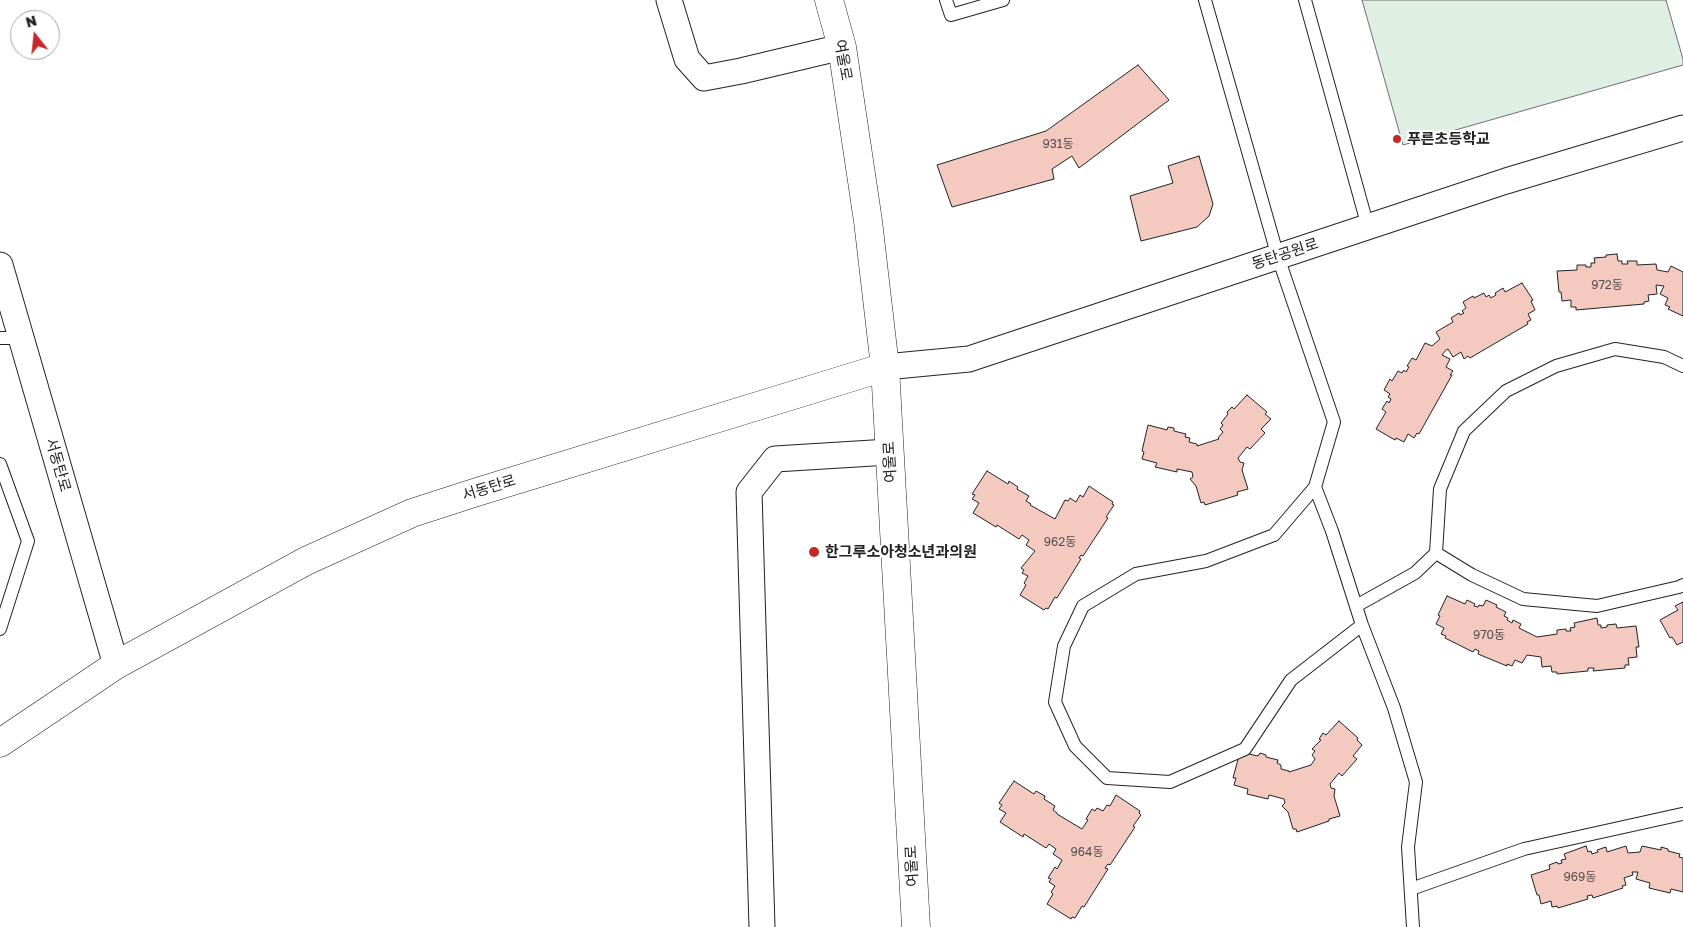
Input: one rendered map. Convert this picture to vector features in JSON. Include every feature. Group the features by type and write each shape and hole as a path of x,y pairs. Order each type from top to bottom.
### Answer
{"street":[{"path":"669,0 687,59 704,78 842,47"},
{"name":"여울로","path":"830,0 842,47 868,221 885,367 916,927"},
{"name":"동탄공원로","path":"885,367 969,359 1506,180 1683,128"},
{"name":"서동탄로","path":"0,265 10,338 116,665"},
{"name":"서동탄로","path":"0,743 116,665 306,561 412,513 885,367"},
{"path":"762,927 749,492 775,459 890,452"}],"lane":[{"path":"946,0 951,15 1003,0"},
{"path":"1206,0 1278,257 1334,422 1316,488 1274,535 1206,561 1136,574 1083,606 1064,646 1055,702 1075,746 1107,778 1170,782 1245,749 1291,680 1362,625"},
{"path":"1305,0 1368,227"},
{"path":"1356,606 1415,573 1436,553 1440,488 1464,431 1506,391 1556,366 1615,349 1664,357 1683,366"},
{"path":"0,464 28,541 0,629"},
{"path":"1316,488 1362,625 1394,708 1416,782 1408,847 1413,927"},
{"path":"1436,553 1472,575 1523,599 1597,606 1679,587 1683,584"},
{"path":"1411,889 1524,849 1682,814"}],"green space":[{"path":"1362,0 1666,0 1683,59 1683,65 1403,145"}],"building":[{"path":"1138,65 1169,100 1079,168 1072,156 1052,169 1054,179 952,207 937,165 1046,131"},
{"path":"1199,156 1213,204 1209,216 1197,227 1141,241 1130,196 1173,183 1168,166"},
{"path":"1617,254 1618,261 1622,261 1622,264 1628,264 1627,261 1637,261 1637,265 1656,264 1657,270 1668,272 1671,266 1683,272 1683,316 1668,309 1670,307 1665,305 1668,298 1660,294 1664,286 1656,285 1657,294 1648,295 1649,301 1644,302 1644,304 1576,310 1576,307 1571,307 1571,300 1562,301 1557,271 1577,270 1577,265 1591,267 1591,263 1595,263 1594,258"},
{"path":"1522,283 1533,300 1531,301 1535,310 1528,314 1531,320 1527,322 1528,324 1470,358 1468,356 1464,359 1461,352 1453,357 1448,349 1446,350 1442,355 1450,359 1446,367 1453,371 1450,375 1452,375 1419,434 1417,433 1414,438 1408,434 1404,442 1396,438 1395,440 1376,429 1386,412 1382,409 1387,401 1389,403 1391,399 1388,397 1390,394 1384,390 1390,379 1392,381 1398,371 1402,373 1404,370 1406,372 1412,358 1416,360 1425,343 1432,346 1440,339 1436,332 1453,322 1451,318 1459,313 1460,315 1464,313 1462,311 1466,308 1463,302 1473,296 1474,298 1484,293 1486,297 1489,295 1491,298 1503,288 1505,292"},
{"path":"1247,395 1267,412 1265,414 1271,419 1261,429 1265,433 1250,449 1247,447 1238,458 1240,462 1244,463 1242,470 1248,489 1237,492 1238,495 1205,505 1204,502 1201,503 1196,486 1190,479 1193,477 1192,472 1177,469 1177,472 1155,467 1157,463 1142,459 1148,425 1167,430 1168,427 1174,428 1174,431 1186,434 1185,437 1190,438 1189,442 1197,444 1197,446 1219,439 1223,432 1220,429 1223,425 1221,423 1228,414 1227,412 1232,407 1234,409"},
{"path":"987,471 1008,484 1009,481 1018,487 1017,489 1029,496 1026,501 1030,505 1055,519 1065,500 1068,501 1070,498 1076,502 1080,495 1083,497 1089,486 1113,502 1112,504 1114,505 1106,517 1108,518 1083,556 1081,555 1079,558 1081,559 1048,609 1044,610 1020,595 1026,585 1024,583 1028,576 1022,573 1024,570 1021,568 1035,551 1026,545 1029,540 1022,535 1019,539 973,513 979,503 972,499 975,495 972,494"},
{"path":"1447,596 1465,604 1467,600 1478,607 1479,605 1483,606 1486,600 1497,605 1496,607 1506,612 1504,616 1508,618 1507,620 1512,623 1513,620 1521,624 1519,628 1537,637 1557,634 1557,630 1566,629 1566,631 1571,631 1570,628 1575,627 1574,623 1597,618 1598,625 1601,625 1601,628 1616,624 1617,628 1636,626 1639,647 1636,647 1637,657 1628,658 1629,665 1625,665 1625,668 1593,671 1594,668 1588,668 1588,671 1557,674 1557,672 1552,672 1551,666 1542,667 1541,657 1527,655 1522,663 1515,660 1512,666 1507,664 1507,666 1478,654 1479,651 1475,649 1473,652 1445,638 1446,636 1441,634 1444,628 1436,624"},
{"path":"1683,602 1683,642 1677,645 1672,637 1670,638 1660,620 1678,610 1675,606"},
{"path":"1339,721 1358,738 1357,740 1362,745 1353,756 1357,759 1342,776 1339,773 1330,784 1331,788 1335,789 1334,796 1340,816 1297,832 1296,829 1293,829 1288,812 1282,806 1285,803 1284,799 1269,795 1268,799 1247,794 1248,789 1234,785 1236,778 1233,778 1240,752 1258,756 1260,753 1266,755 1266,757 1278,760 1277,763 1281,765 1281,769 1289,772 1311,765 1315,759 1312,755 1315,751 1312,749 1321,740 1319,739 1323,733 1326,735"},
{"path":"1014,781 1034,794 1036,791 1045,796 1044,799 1055,806 1053,810 1057,814 1082,829 1092,809 1095,811 1097,808 1103,811 1107,805 1110,806 1116,795 1140,811 1141,815 1133,826 1135,827 1110,865 1108,864 1105,868 1108,869 1075,918 1072,917 1071,919 1047,904 1055,886 1049,882 1051,879 1048,878 1055,867 1057,869 1062,860 1053,854 1056,849 1049,844 1046,848 1024,834 1023,837 1000,822 1006,813 999,809 1002,805 999,803"},
{"path":"1586,846 1588,852 1591,851 1592,854 1606,847 1607,852 1626,846 1628,853 1640,852 1642,846 1661,850 1661,847 1680,854 1679,857 1683,858 1683,892 1671,889 1670,893 1649,888 1650,883 1636,879 1638,872 1632,872 1633,875 1624,878 1626,885 1622,886 1623,888 1593,898 1592,895 1587,896 1588,899 1558,908 1557,906 1552,907 1551,901 1541,904 1531,875 1550,869 1549,865 1557,862 1558,864 1562,863 1561,860 1566,859 1564,854"}],"place":[{"name":"푸른초등학교","path":"1397,139"},
{"name":"한그루소아청소년과의원","path":"814,552"}]}
